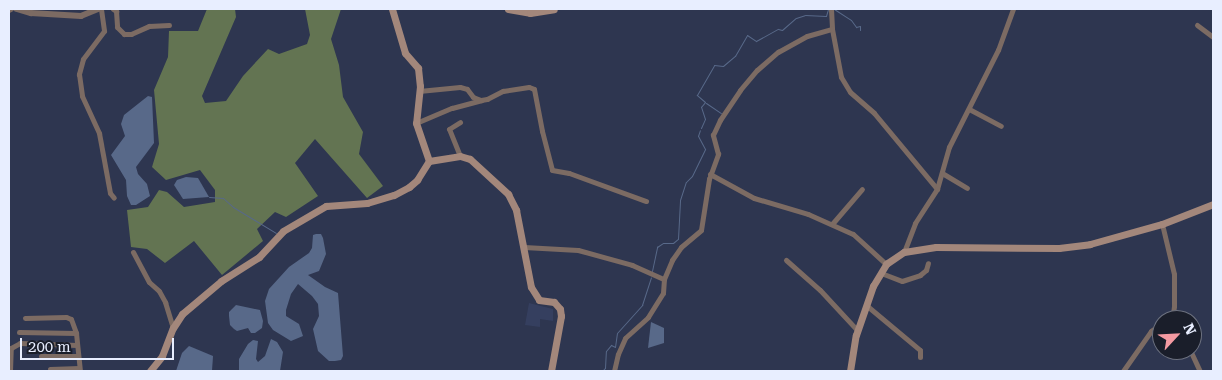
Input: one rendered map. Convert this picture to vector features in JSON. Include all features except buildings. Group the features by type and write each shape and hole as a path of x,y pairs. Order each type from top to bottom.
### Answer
{"main road":[{"path":"150,371 162,356 173,328 190,306 221,281 259,257 283,231 326,206 367,203 394,195 410,187 417,180 428,161 416,123 419,91 418,68 405,53 392,9"},
{"path":"508,9 530,13 554,9"},
{"path":"428,161 460,156 470,159 508,194 516,210 529,281 534,294 539,300 554,302 560,309 561,316 551,371"},
{"path":"850,371 851,353 866,305 886,264 904,252 936,247 1059,248 1090,244 1162,224 1213,204"}],"street":[{"path":"17,9 31,13 81,16 100,9 104,31 83,59 79,74 82,96 99,133 110,193 114,198"},
{"path":"113,9 116,11 117,27 124,34 131,34 149,26 169,25"},
{"path":"831,9 832,29 841,77 850,92 874,113 937,189"},
{"path":"904,252 914,223 937,189 949,147 998,50 1013,9"},
{"path":"1197,25 1213,37"},
{"path":"614,371 624,338 648,317 658,303 663,293 664,279 681,247 701,230 710,174 718,154 713,136 740,90 757,70 788,46 807,36 832,29"},
{"path":"419,91 460,87 466,89 473,97 481,100"},
{"path":"416,123 452,108 487,99 503,90 529,87 534,89 552,170 569,173 646,202"},
{"path":"969,109 1001,126"},
{"path":"460,122 449,128 460,156"},
{"path":"942,173 967,188"},
{"path":"710,174 754,198 832,224 853,234 886,264"},
{"path":"832,224 862,188"},
{"path":"1162,224 1174,274 1174,310"},
{"path":"524,247 578,250 632,265 664,279"},
{"path":"133,252 149,282 159,291 165,302 173,328"},
{"path":"786,260 820,290 857,330"},
{"path":"881,273 902,281 920,275 926,270 928,263"},
{"path":"866,305 920,350 920,357"},
{"path":"25,318 66,317 71,319 76,334 80,370 50,369"},
{"path":"1123,371 1152,330"},
{"path":"19,332 76,334"},
{"path":"10,371 11,348 20,343 77,345"},
{"path":"41,356 78,356"}],"shaded area":[{"path":"148,96 152,97 154,143 136,167 138,174 147,184 150,196 136,205 131,205 127,196 126,180 111,155 125,136 121,124 124,115"},
{"path":"186,177 198,178 209,197 183,199 174,185 177,180"},
{"path":"321,234 323,238 326,254 319,271 308,275 325,287 338,293 343,356 341,360 329,361 318,351 313,329 319,316 318,304 298,284 291,294 286,316 299,324 303,336 291,341 273,330 268,323 265,301 269,289 289,267 309,253 312,248 313,235"},
{"path":"529,303 553,309 553,321 540,319 540,327 525,325"},
{"path":"236,305 260,310 263,321 262,328 255,333 251,333 248,328 237,331 234,329 230,325 229,312"},
{"path":"651,322 664,328 664,343 648,348"},
{"path":"271,339 277,342 283,352 280,371 239,371 239,359 248,344 253,340 258,341 256,359 258,362 265,356"},
{"path":"189,346 213,356 212,371 176,371 182,353"}],"green space":[{"path":"207,9 235,9 236,17 202,96 205,103 226,101 243,76 268,49 279,54 307,44 310,35 305,9 341,9 331,39 339,65 343,97 363,132 359,154 383,186 367,198 315,139 295,163 318,196 286,217 275,212 257,229 263,241 222,275 194,241 165,263 147,249 131,247 127,210 148,207 159,190 167,192 184,207 215,202 215,190 200,170 166,180 152,167 159,144 154,90 168,57 169,31 198,31"}],"waterway":[{"path":"701,128 705,119 701,107 705,102 697,95 714,65 723,66 735,56 747,35 756,41 778,29 782,30 796,18 805,15 826,16 828,9"},
{"path":"834,9 851,20 856,27 860,26 860,30"},
{"path":"706,103 721,113"},
{"path":"652,271 657,247 663,243 673,243 678,239 680,200 686,182 692,176 705,149 698,136 700,130"},
{"path":"209,197 223,198 233,207 276,233"},
{"path":"602,371 605,368 606,351 611,345 615,347 617,333 642,305 651,277"}]}
